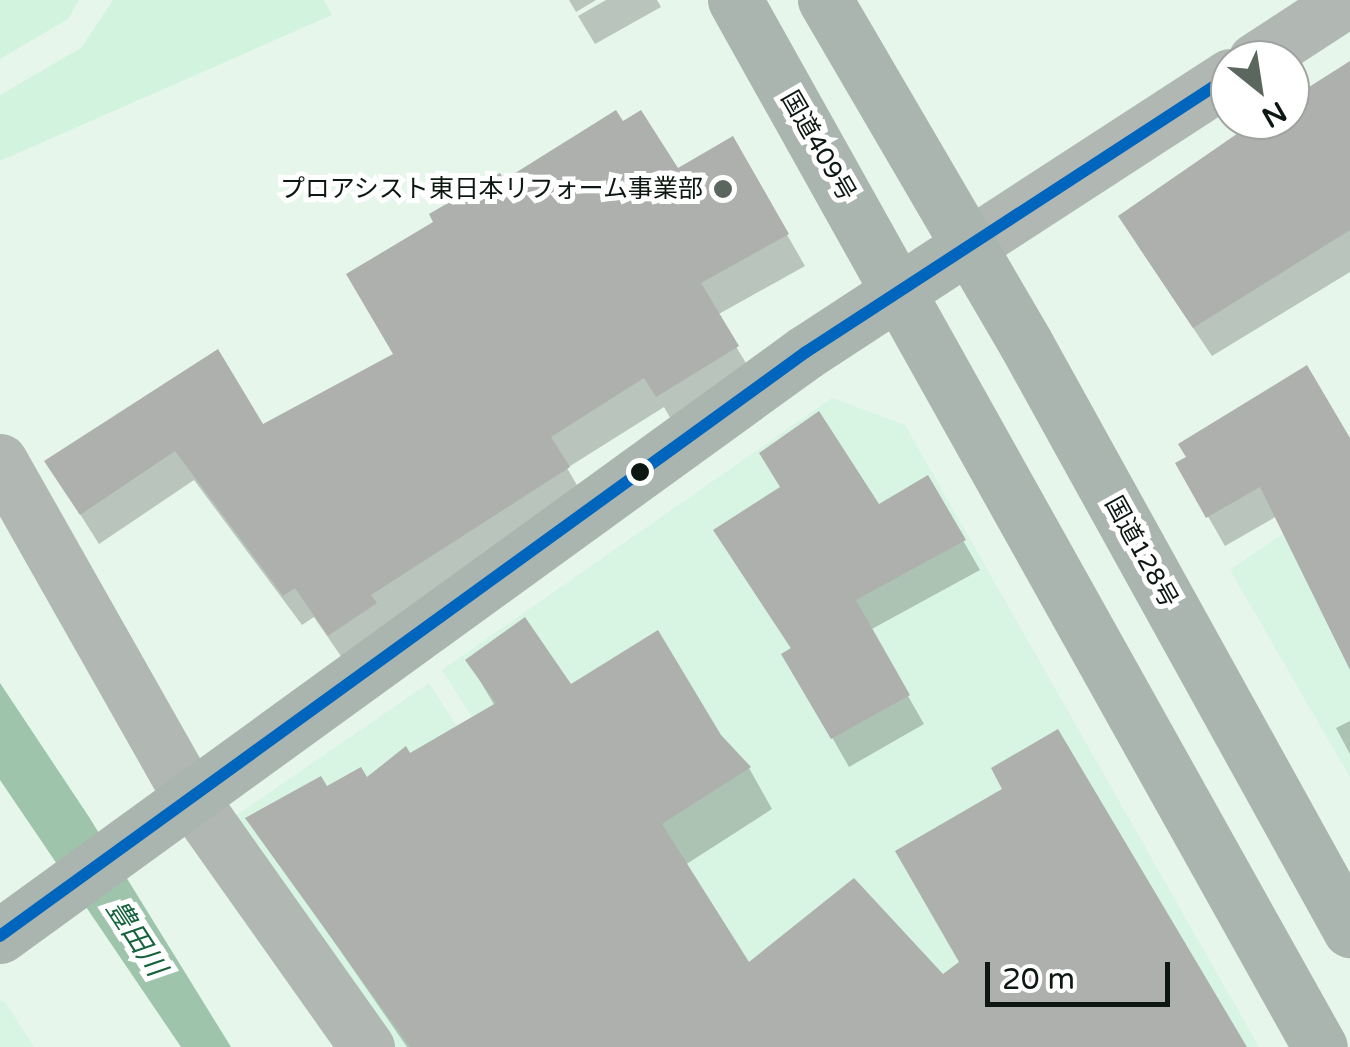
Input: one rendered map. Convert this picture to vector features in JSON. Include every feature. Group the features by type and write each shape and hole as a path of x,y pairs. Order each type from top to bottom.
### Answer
{"highway":[{"name":"国道409号","path":"735,0 900,292"},
{"path":"2,935 806,352 968,246 825,0"},
{"name":"国道128号","path":"968,246 1350,930"},
{"path":"900,292 1320,1047"}],"street":[{"path":"1286,40 1348,0"},
{"path":"968,246 1210,89"},
{"path":"0,461 184,805 367,1047"}],"shaded area":[{"path":"0,0 79,0 68,19 0,59"},
{"path":"113,0 324,0 332,15 0,161 0,95 81,48"},
{"path":"832,398 905,425 1259,1047 395,1047 231,819 429,683 531,842 546,834 442,670"},
{"path":"1350,488 1350,777 1230,570"},
{"path":"0,1000 5,1002 34,1047 0,1047"}],"water":[{"name":"豊田川","path":"0,683 89,817 231,1047 181,1047 0,780"}],"building":[{"path":"1350,61 1350,230 1193,328 1118,216 1228,140 1310,140 1310,86"},
{"path":"616,110 623,121 641,110 678,168 733,136 789,234 701,283 739,346 656,397 644,378 551,437 570,467 371,595 377,603 328,636 295,588 283,596 175,451 80,515 44,461 218,349 263,424 393,354 346,274 433,222 429,214 500,173 504,180"},
{"path":"1307,365 1350,438 1350,670 1260,487 1206,518 1175,463 1186,457 1178,444"},
{"path":"819,411 879,504 928,475 966,540 856,600 910,695 831,739 781,654 791,648 713,530 780,487 759,453"},
{"path":"525,617 571,684 658,630 721,735 751,767 662,824 749,962 854,878 943,974 959,962 895,851 1002,789 991,768 1058,729 1247,1047 410,1047 245,818 321,776 327,786 361,767 367,777 406,746 410,753 496,703 465,660"}],"transit line":[{"path":"0,936 806,352 1210,89"}],"place":[{"name":"プロアシスト東日本リフォーム事業部","path":"723,189"}]}
